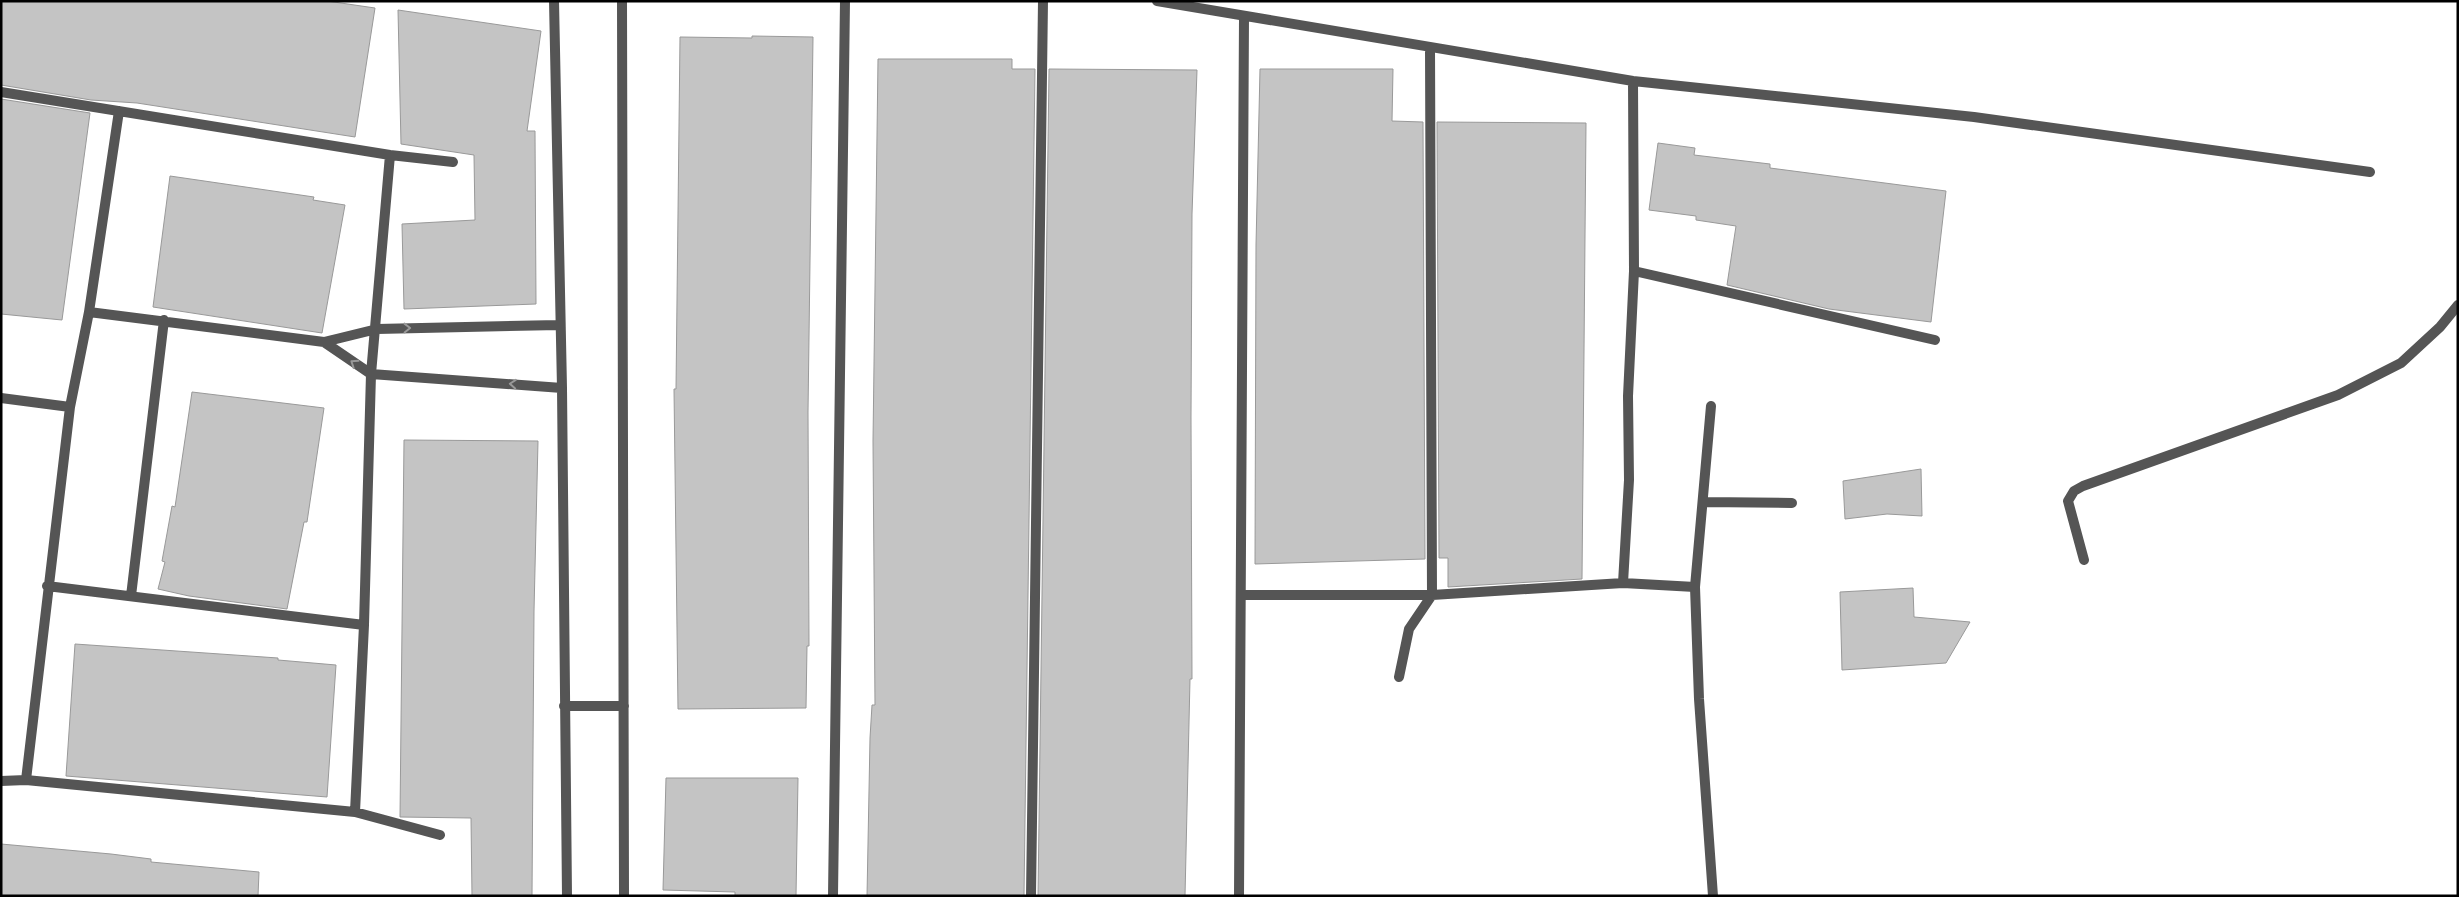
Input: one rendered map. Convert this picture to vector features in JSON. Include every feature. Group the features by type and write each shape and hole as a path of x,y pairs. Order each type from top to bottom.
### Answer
{"street":[{"path":"554,1 559,325 562,388 566,896"},
{"path":"622,1 624,896"},
{"path":"833,896 845,1"},
{"path":"1031,896 1043,1"},
{"path":"1157,1 1633,81 1974,117 2370,172"},
{"path":"1239,896 1244,17"},
{"path":"1399,677 1409,629 1432,595 1430,47"},
{"path":"1623,583 1629,480 1628,396 1634,272 1633,81"},
{"path":"1,92 390,155 453,162"},
{"path":"26,780 47,586 70,407 89,312 119,111"},
{"path":"355,812 364,625 371,374 377,329 390,155"},
{"path":"1634,272 1934,340"},
{"path":"2084,560 2068,501 2074,492 2083,486 2338,395 2401,363 2440,327 2458,306"},
{"path":"89,312 164,320 324,342 377,329 559,325"},
{"path":"131,596 164,320"},
{"path":"324,342 371,374 562,388"},
{"path":"1,398 70,407"},
{"path":"1711,406 1695,587 1699,699 1713,896"},
{"path":"1703,502 1792,503"},
{"path":"1242,595 1432,595 1623,583 1695,587"},
{"path":"47,586 364,625"},
{"path":"564,706 624,706"},
{"path":"1,781 26,780 355,812 440,835"}],"building":[{"path":"1,1 327,1 375,8 355,137 137,103 91,100 1,85"},
{"path":"398,10 541,31 527,131 535,131 536,304 404,309 402,224 475,220 474,155 401,144"},
{"path":"752,36 813,37 808,412 809,646 807,646 806,708 678,709 674,389 676,389 680,37 752,38"},
{"path":"878,59 1012,59 1012,69 1035,69 1024,896 867,896 870,738 872,705 875,705 873,441"},
{"path":"1049,69 1197,70 1192,214 1192,679 1190,679 1185,896 1038,896"},
{"path":"1260,69 1393,69 1392,121 1423,122 1425,559 1255,564 1256,245"},
{"path":"1,99 90,113 62,320 1,314"},
{"path":"1437,122 1586,123 1582,579 1448,587 1448,558 1439,558"},
{"path":"1658,143 1695,148 1694,155 1770,164 1770,168 1946,191 1931,322 1829,309 1727,285 1736,226 1696,220 1696,216 1649,210"},
{"path":"170,176 314,197 313,200 345,205 322,333 153,307"},
{"path":"192,392 324,408 307,522 304,522 287,609 189,596 158,589 165,562 162,561 172,506 175,507"},
{"path":"404,440 538,441 534,611 532,896 472,896 471,818 400,817"},
{"path":"1921,469 1922,516 1887,514 1845,519 1843,481"},
{"path":"1913,588 1914,617 1970,622 1946,663 1842,670 1840,592"},
{"path":"75,644 278,658 278,660 336,665 327,797 66,776"},
{"path":"666,778 798,778 796,896 735,896 735,892 663,890"},
{"path":"1,844 111,854 151,859 151,862 259,872 258,896 1,896"}]}
